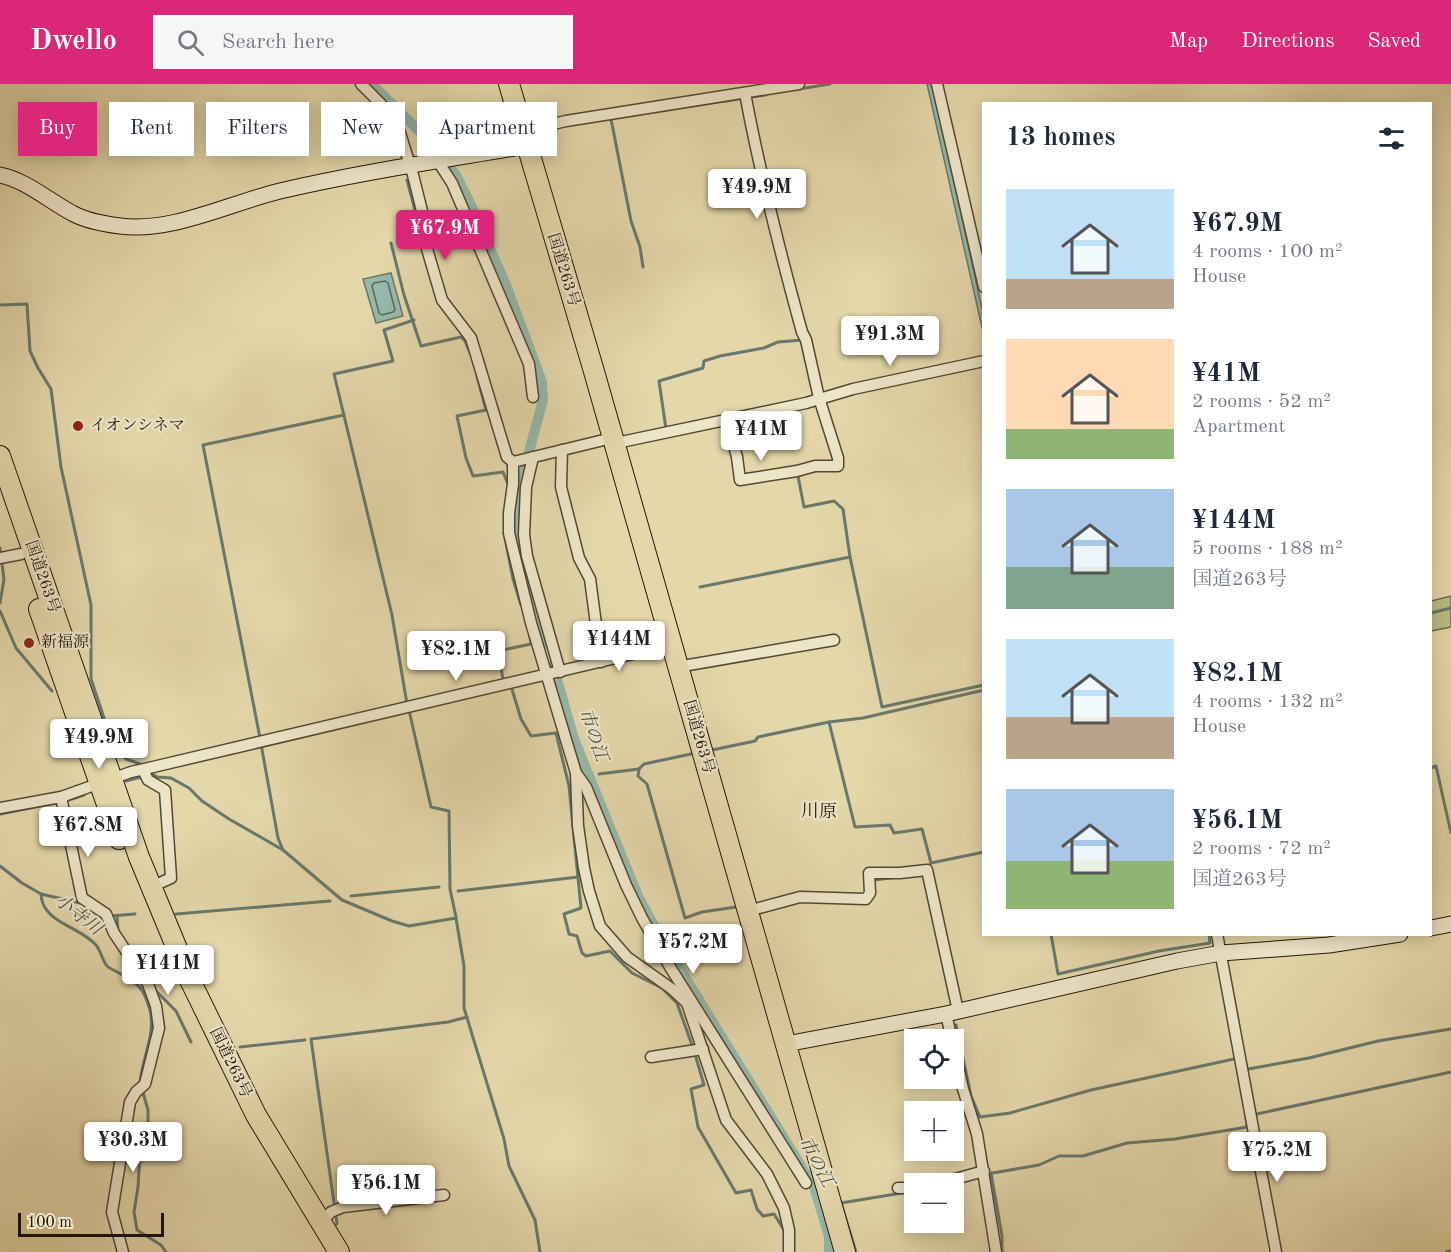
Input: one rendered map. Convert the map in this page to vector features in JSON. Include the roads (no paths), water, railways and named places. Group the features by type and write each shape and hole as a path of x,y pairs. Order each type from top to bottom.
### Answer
{"highway":[{"name":"国道263号","path":"509,84 514,102"},
{"name":"国道263号","path":"529,156 593,368 845,1252"},
{"name":"国道263号","path":"0,456 106,782 182,992 239,1109 323,1252"},
{"name":"国道263号","path":"0,492 8,556 190,980 256,1115 339,1252"}],"street":[{"path":"361,84 392,115 410,165 422,211 425,242 442,300 471,338 507,458 517,461 612,438 621,442 728,423 806,404 819,398 982,361"},
{"path":"557,125 566,122 746,97 783,85 799,84"},
{"path":"937,84 982,278"},
{"path":"728,423 740,480 817,466 838,466 838,458 819,398 758,163 746,97"},
{"path":"0,175 32,188 74,214 102,223 134,227 170,222 278,192 458,156"},
{"path":"443,160 529,364 533,397"},
{"path":"562,450 561,487 579,558 590,579 601,662"},
{"path":"533,457 526,487 524,535 527,556 560,672"},
{"path":"517,461 509,513 509,534 546,675 576,772 578,826 584,868 588,891 600,926 627,957 672,989 687,1004 697,1050 726,1120 767,1174 784,1208 789,1230 789,1252"},
{"path":"677,667 834,640"},
{"path":"0,808 62,802 106,782 261,742 671,645"},
{"path":"148,772 165,790 171,878 151,886"},
{"path":"576,772 586,787 626,885 648,928 670,967 806,1183"},
{"path":"62,802 82,898 108,917 114,933 148,984 156,1006 159,1028 145,1084 130,1101 112,1212 123,1252"},
{"path":"748,910 800,897 868,896 869,873 924,870 952,1013 952,1029"},
{"path":"1432,928 1451,924"},
{"path":"1217,936 1276,1252"},
{"path":"786,1044 952,1013 1177,960 1221,953 1329,945 1387,936"},
{"path":"651,1057 697,1050"},
{"path":"963,1089 977,1134 996,1252"},
{"path":"964,1178 984,1174"},
{"path":"898,1188 904,1188"},
{"path":"320,1222 331,1212 343,1207 444,1195"}],"water":[{"path":"927,84 932,84 982,308 982,327"},
{"path":"391,273 403,316 376,323 363,279"}],"waterway":[{"name":"市の江","path":"372,84 426,138 456,175 506,285 542,382 543,400 520,485 517,527 519,550 547,644"},
{"path":"799,89 830,84"},
{"path":"749,97 766,95"},
{"path":"725,101 742,98"},
{"path":"611,119 631,221 640,247 643,267"},
{"name":"市の江","path":"412,124 417,124"},
{"path":"407,180 416,214 417,229"},
{"path":"391,243 404,295 421,346 461,337 470,353"},
{"path":"0,305 27,304 30,351 51,389 61,467 91,605 91,679 114,748 126,759 146,766"},
{"path":"407,704 392,615 334,374 393,361 384,330 414,320"},
{"path":"666,429 659,381 703,368 704,361 720,356 803,338"},
{"path":"477,376 486,410 457,416 466,458 473,476 503,472 508,484"},
{"path":"260,738 203,445 344,415"},
{"path":"801,475 798,476 804,507 834,501 843,509 850,557 882,707 982,685"},
{"path":"504,533 513,579 521,605"},
{"path":"0,548 4,579 0,603"},
{"path":"700,587 850,557"},
{"path":"1432,613 1451,608"},
{"path":"0,611 16,648 52,691"},
{"path":"506,682 503,679 498,651 531,644 530,637"},
{"name":"市の江","path":"553,665 574,739 638,896 658,933 814,1187 829,1236 829,1252"},
{"path":"511,686 521,719 531,736 556,733 569,786 581,908 564,914 569,934 577,936 582,953 586,956 610,951 632,973 662,988 677,1003 693,1048"},
{"path":"712,750 755,741 758,737 829,722 863,718 982,690"},
{"path":"409,710 431,807 449,811 450,889 456,917"},
{"path":"829,722 855,827 890,825 894,833 922,829 931,863"},
{"path":"261,744 278,838 283,850"},
{"path":"639,769 644,764 691,754"},
{"path":"1432,768 1436,766 1451,833"},
{"path":"599,774 639,769 638,776 647,784 685,918 702,912 736,907"},
{"path":"126,781 153,774 157,777 171,778 189,788 202,801 229,819 283,850 342,900 392,921 409,926 456,918 464,966 464,1008 504,1139 509,1166 535,1220 540,1252"},
{"path":"69,800 84,795"},
{"path":"0,814 60,802"},
{"path":"927,869 931,863 982,852"},
{"name":"小寺川","path":"0,866 41,894 48,912 89,939 98,947 107,966 131,980 143,991 150,1010 151,1028 140,1083"},
{"path":"458,891 578,877"},
{"path":"874,881 890,878"},
{"path":"351,896 439,887"},
{"path":"41,894 80,903"},
{"path":"176,914 330,901"},
{"path":"110,916 135,914"},
{"path":"117,916 118,932"},
{"path":"1051,936 1058,974 1159,951 1210,943 1209,936"},
{"path":"155,990 176,1011 191,1042"},
{"path":"334,1203 311,1039 448,1022 467,1017"},
{"path":"956,1025 971,1096 980,1117 1010,1113 1091,1090 1234,1059"},
{"path":"1248,1069 1309,1058 1378,1041 1451,1029"},
{"path":"240,1047 305,1040"},
{"path":"695,1054 704,1085 691,1089 698,1127 736,1193 751,1190 757,1209 763,1216 774,1214 784,1230"},
{"path":"1252,1115 1451,1072"},
{"name":"小寺川","path":"142,1089 148,1110 148,1127 140,1152 134,1212 137,1230 161,1245 166,1252"},
{"path":"987,1174 1039,1165 1059,1156 1083,1156 1127,1143 1175,1139 1247,1127 1246,1116"},
{"path":"991,1173 1002,1236 1002,1252"},
{"path":"856,1252 841,1203 902,1193"},
{"path":"336,1216 337,1224"},
{"path":"1446,1252 1451,1251"}],"place":[{"name":"イオンシネマ","path":"78,426"},
{"name":"新福源","path":"29,643"}],"district":[{"name":"川原","path":"819,812"}]}
